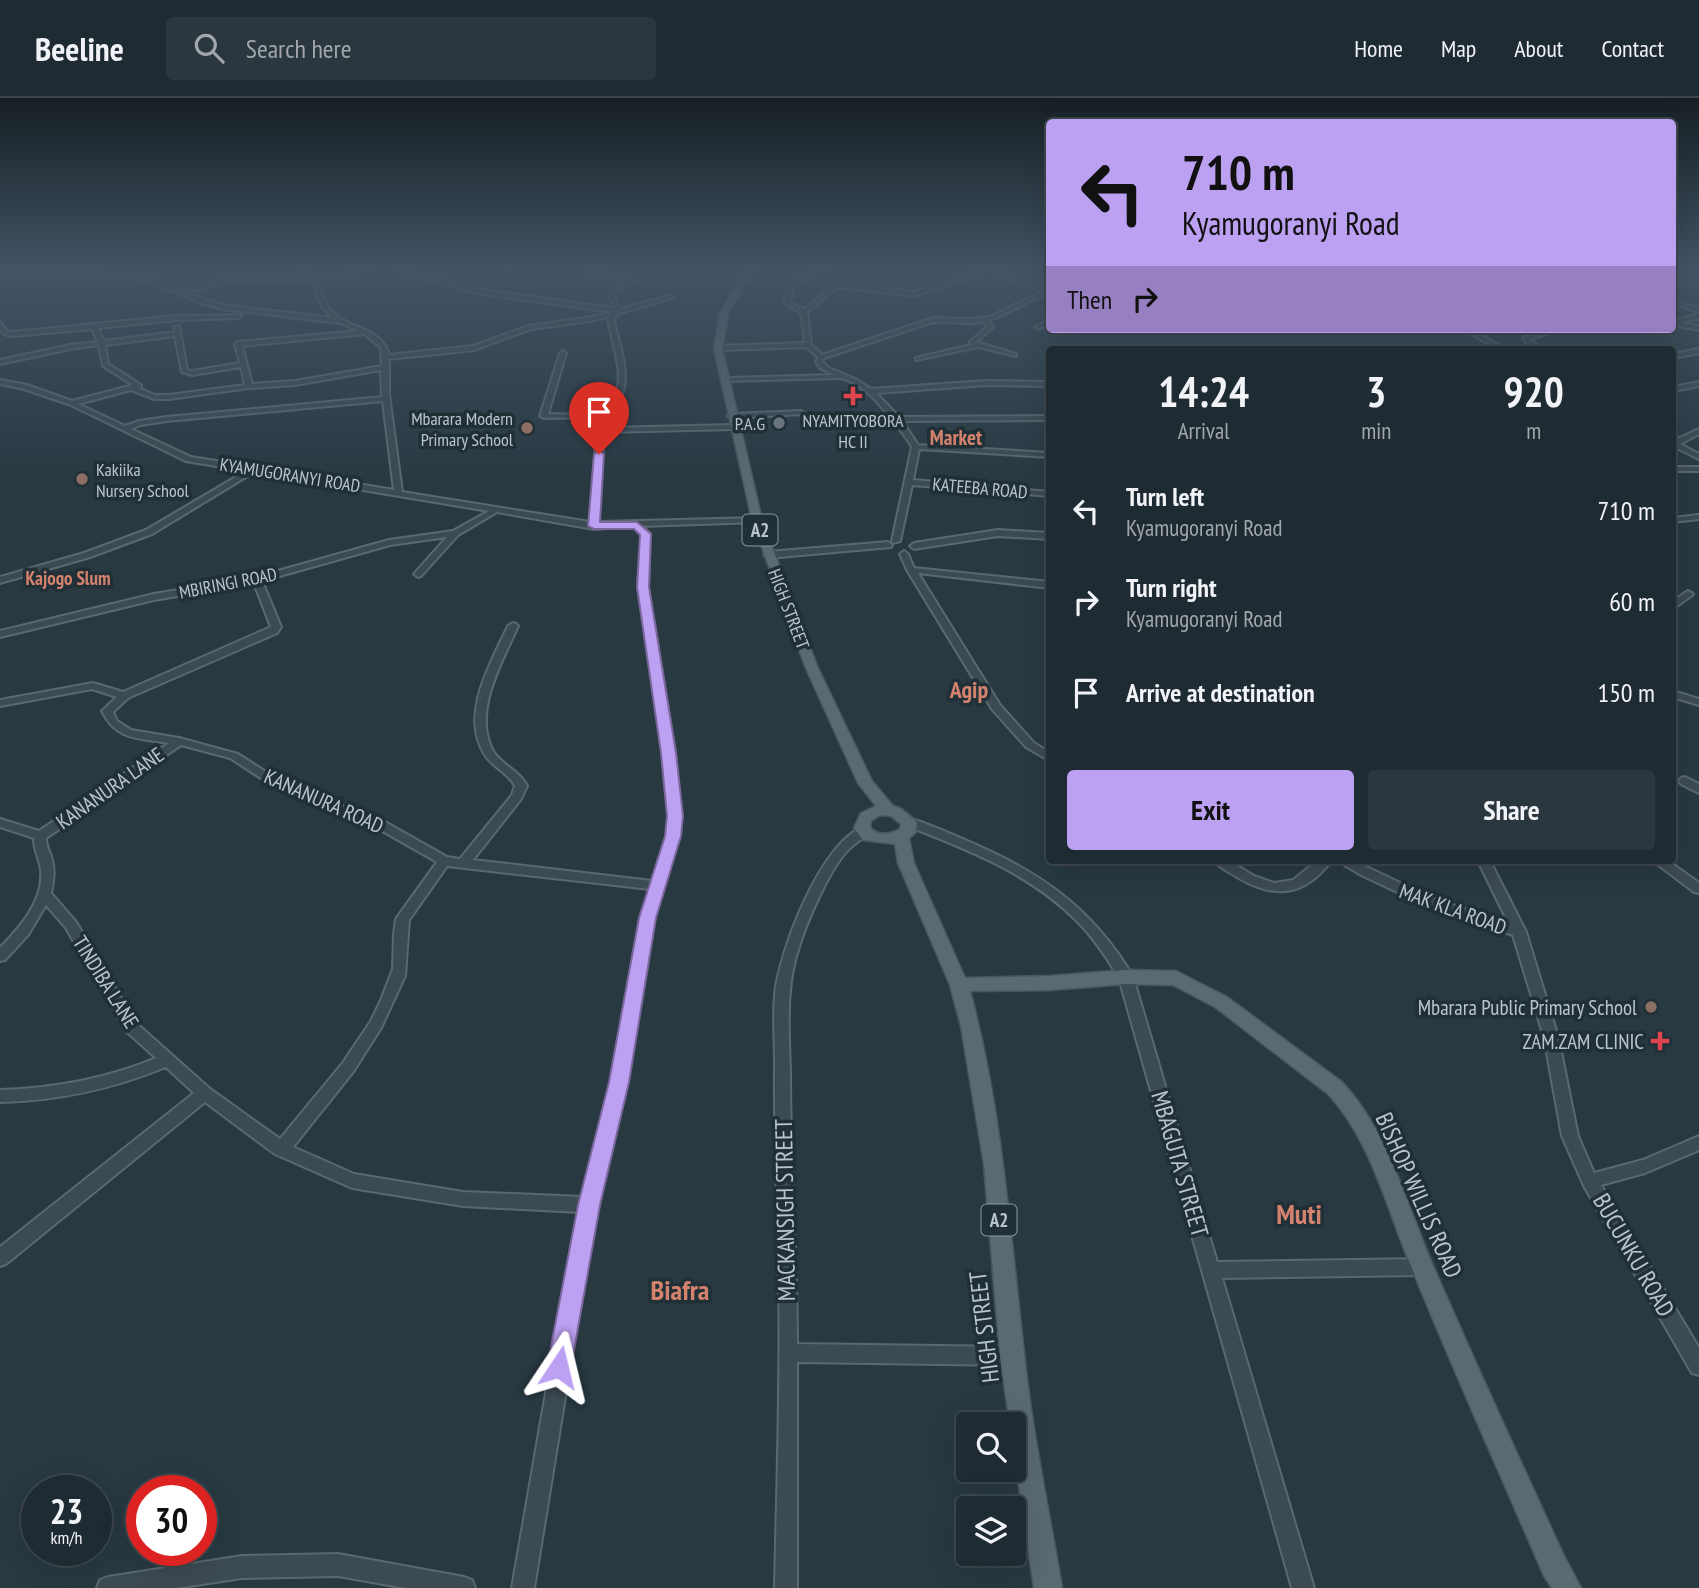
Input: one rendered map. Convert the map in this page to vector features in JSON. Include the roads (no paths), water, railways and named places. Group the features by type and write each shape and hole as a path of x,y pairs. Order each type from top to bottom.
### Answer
{"main road":[{"name":"HIGH STREET","path":"719,341 718,348 733,421 769,558 811,666 865,783 888,810"},
{"name":"HIGH STREET","path":"864,824 865,783"},
{"path":"864,824 870,813 888,810"},
{"name":"A2","path":"888,810 901,813 906,830"},
{"name":"A2","path":"864,824 880,840"},
{"name":"HIGH STREET","path":"906,830 906,863 959,985 970,1026 994,1164 1012,1356 1048,1588"},
{"path":"880,840 906,830"},
{"name":"HIGH STREET","path":"880,840 906,863"},
{"name":"BISHOP WILLIS ROAD","path":"959,985 1050,983 1126,976 1176,978 1194,985 1259,1029 1342,1096 1371,1142 1422,1266 1554,1566 1567,1588"}],"street":[{"path":"0,362 45,351 123,341"},
{"path":"178,341 184,371 192,373 243,365"},
{"path":"249,386 237,345 260,341"},
{"path":"377,341 383,346 387,357 384,368 386,399 398,492"},
{"path":"387,357 474,348 494,341"},
{"path":"594,526 601,430 597,420 598,415 619,395 623,369 616,341"},
{"path":"807,341 808,345 821,357"},
{"path":"821,357 869,341"},
{"path":"973,341 978,345 1014,355"},
{"path":"72,403 139,386 105,365 102,343"},
{"path":"718,348 808,345"},
{"path":"918,359 978,345"},
{"path":"1676,355 1699,351"},
{"path":"563,353 544,416 598,415"},
{"path":"821,357 819,362 822,367 870,391 916,447 910,482 891,546"},
{"path":"132,388 160,398 295,383 384,368"},
{"path":"724,380 843,377"},
{"name":"KYAMUGORANYI ROAD","path":"0,382 30,386 72,403 189,459 398,492 494,512 594,526 757,520"},
{"path":"870,391 986,383 1046,384"},
{"path":"1676,388 1699,384"},
{"path":"124,429 139,423 167,419 386,399"},
{"path":"601,430 733,421 801,413"},
{"path":"895,419 1046,418"},
{"path":"1676,443 1699,431"},
{"path":"1676,445 1699,457"},
{"path":"916,447 1046,456"},
{"path":"1676,469 1699,469"},
{"path":"0,580 87,555 149,532 252,470"},
{"name":"KATEEBA ROAD","path":"910,482 1046,494"},
{"path":"418,574 455,533 494,512"},
{"path":"1676,520 1699,517"},
{"path":"523,1588 589,1205 619,1082 643,938 673,836 675,816 668,753 643,587 646,534 637,526"},
{"name":"MBIRINGI ROAD","path":"0,634 154,597 257,580 389,542 455,533"},
{"path":"769,558 914,545 990,534 1046,536"},
{"path":"904,554 913,551 914,545"},
{"path":"891,546 904,554 911,570 996,707 1030,745 1046,755"},
{"path":"911,570 1046,585"},
{"path":"0,703 93,686 124,696 274,631 276,627 257,580"},
{"path":"1676,604 1688,594"},
{"path":"463,864 517,796 521,786 518,776 494,760 482,737 481,713 486,691 513,626"},
{"path":"1676,695 1699,702"},
{"name":"KANANURA ROAD","path":"124,696 107,710 113,723 128,733 179,741 234,756 268,778 323,804 381,825 444,861 658,886"},
{"name":"KANANURA LANE","path":"41,836 179,741"},
{"path":"1685,781 1699,789"},
{"path":"0,823 41,836 39,842 47,856 49,873 44,894 29,924 0,956"},
{"name":"MACKANSIGH STREET","path":"786,1588 788,1353 782,993 790,949 805,914 828,868 864,824"},
{"name":"MBAGUTA STREET","path":"906,830 935,832 1003,860 1053,890 1097,935 1126,976 1303,1588"},
{"path":"844,846 880,840"},
{"path":"281,1149 339,1082 375,1026 389,999 402,960 399,929 403,919 444,861"},
{"path":"1225,864 1254,881 1276,889 1304,882 1322,864"},
{"name":"MAK KLA ROAD","path":"1350,864 1423,901 1475,920 1519,932 1551,1037 1570,1136 1590,1181"},
{"path":"1486,864 1519,932"},
{"path":"1663,864 1699,890"},
{"name":"TINDIBA LANE","path":"44,894 71,925 131,1027 205,1093"},
{"path":"0,1096 96,1086 126,1078 167,1060"},
{"path":"0,1258 205,1093 281,1149 352,1181 463,1199 589,1205"},
{"path":"1590,1181 1645,1166 1699,1143"},
{"name":"BUCUNKU ROAD","path":"1590,1181 1699,1366"},
{"path":"1210,1270 1422,1266"},
{"path":"788,1353 1012,1356"},
{"path":"108,1588 243,1567 338,1565 464,1588"}],"place":[{"name":"NYAMITYOBORA HC II","path":"853,396"},
{"name":"P.A.G","path":"779,423"},
{"name":"Mbarara Modern Primary School","path":"527,428"},
{"name":"Kakiika Nursery School","path":"82,479"},
{"name":"Mbarara Public Primary School","path":"1651,1007"},
{"name":"ZAM.ZAM CLINIC","path":"1660,1041"}],"district":[{"name":"Market","path":"956,437"},
{"name":"Kajogo Slum","path":"68,578"},
{"name":"Agip","path":"969,689"},
{"name":"Muti","path":"1299,1213"},
{"name":"Biafra","path":"680,1289"}]}
